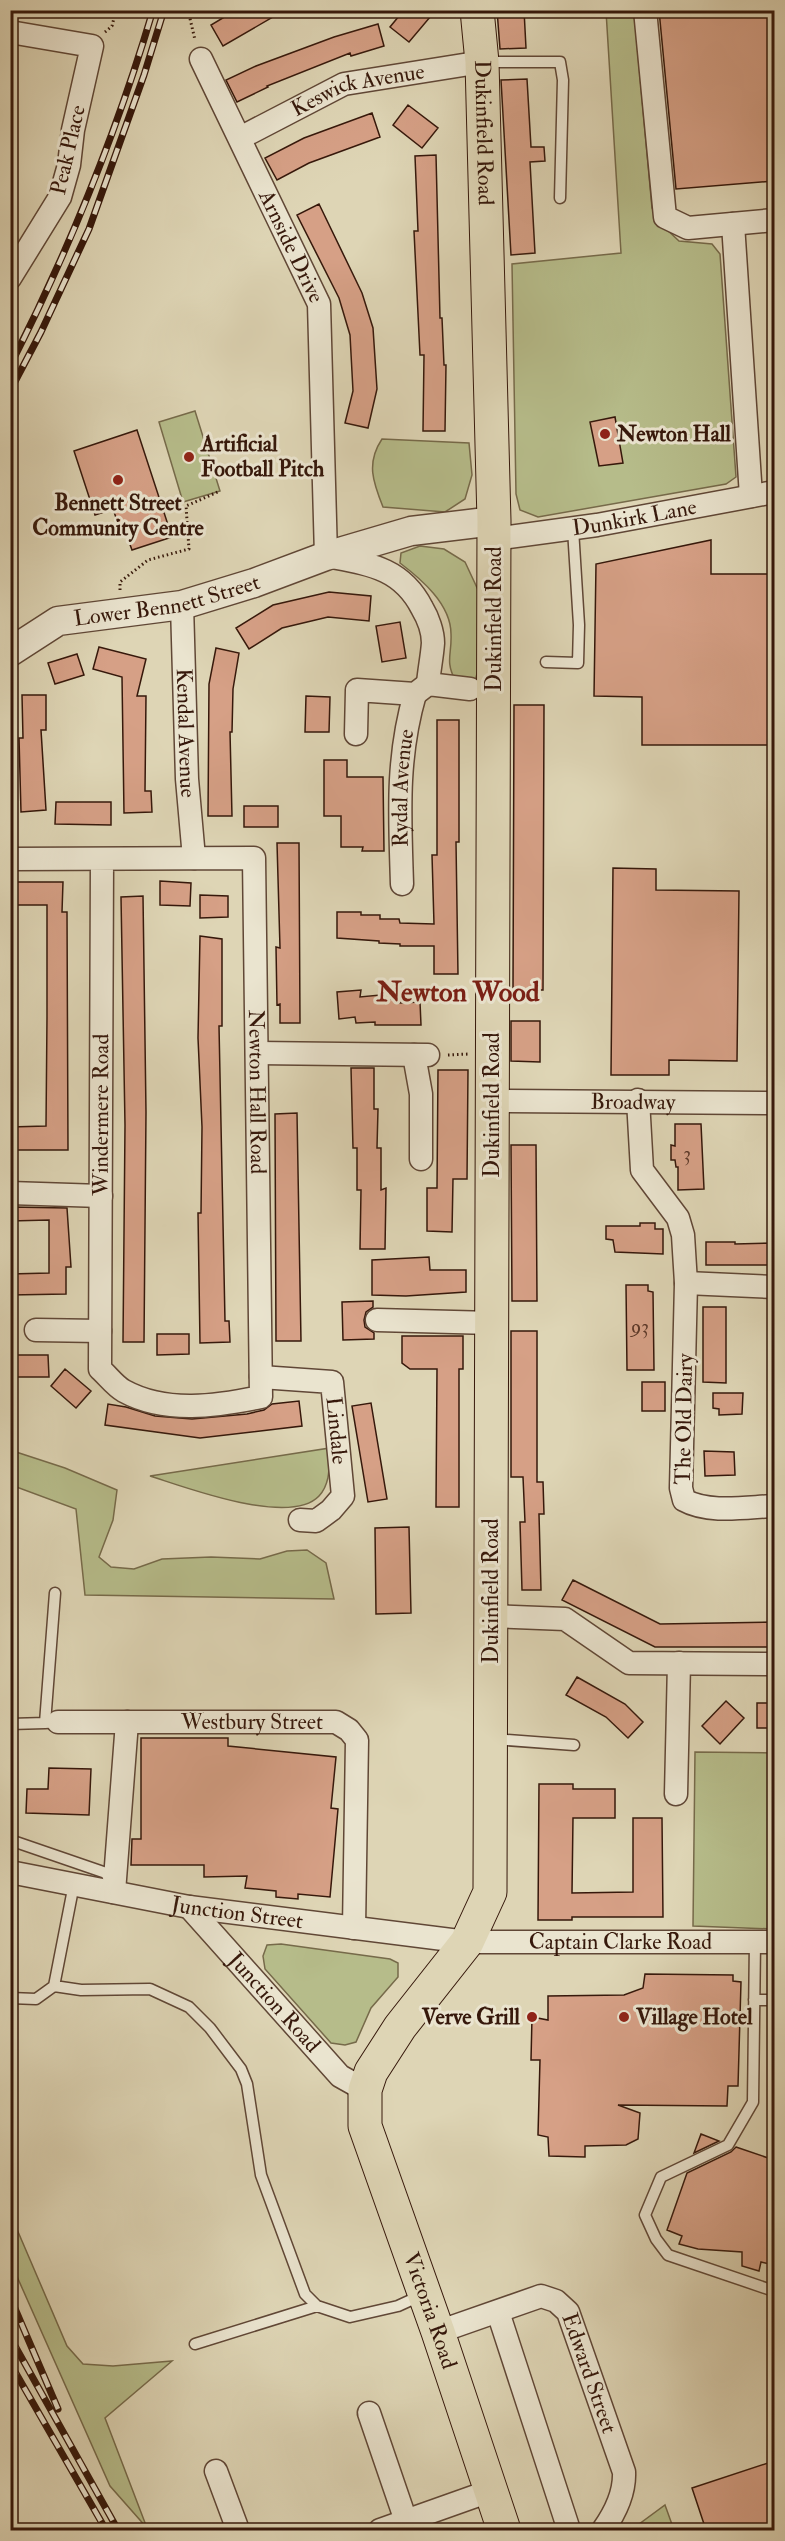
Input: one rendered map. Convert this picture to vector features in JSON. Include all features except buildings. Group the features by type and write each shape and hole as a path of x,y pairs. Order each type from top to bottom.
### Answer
{"main road":[{"name":"Dukinfield Road","path":"365,2090 371,2072 400,2027 467,1942 490,1892 494,530 482,62 477,10"},
{"name":"Victoria Road","path":"365,2090 365,2126 425,2294 504,2530"}],"street":[{"path":"645,10 665,217 688,228 774,220"},
{"name":"Peak Place","path":"10,32 92,46 73,130 69,165 60,197 10,278"},
{"name":"Arnside Drive","path":"201,59 319,304 326,556"},
{"name":"Keswick Avenue","path":"240,138 345,84 482,62"},
{"path":"733,224 751,496"},
{"name":"Dunkirk Lane","path":"494,530 573,528 774,492"},
{"name":"Lower Bennett Street","path":"10,652 58,621 182,605 254,584 326,556 411,531 494,530"},
{"path":"326,556 366,563 388,572 403,581 416,595 427,616 433,641 421,689"},
{"name":"Kendal Avenue","path":"182,605 187,779 194,858"},
{"name":"Rydal Avenue","path":"402,885 400,763 405,727 421,689"},
{"path":"356,734 357,690 470,689"},
{"name":"Newton Hall Road","path":"10,859 254,858 261,1396 212,1406 172,1405 144,1400 122,1390 100,1369"},
{"name":"Windermere Road","path":"100,1369 102,859"},
{"path":"257,1053 421,1055 421,1159"},
{"name":"Broadway","path":"492,1101 638,1100 774,1103"},
{"name":"The Old Dairy","path":"638,1100 642,1170 678,1218 682,1235 686,1283 681,1488 684,1500 693,1505 705,1507 774,1506"},
{"path":"10,1193 101,1196"},
{"path":"686,1283 774,1287"},
{"path":"377,1320 492,1323"},
{"path":"36,1330 100,1331"},
{"name":"Lindale","path":"261,1377 332,1383 343,1496 331,1510 316,1521 300,1520"},
{"path":"491,1616 565,1619 629,1663 774,1664"},
{"path":"676,1794 679,1663"},
{"name":"Westbury Street","path":"52,1722 336,1722 349,1730 357,1740 354,1928"},
{"path":"114,1892 127,1722"},
{"name":"Junction Street","path":"10,1872 189,1907 467,1942"},
{"name":"Junction Road","path":"189,1907 340,2076 365,2090"},
{"name":"Captain Clarke Road","path":"467,1942 764,1941"},
{"name":"Edward Street","path":"438,2332 541,2296 556,2301 568,2312 624,2472 625,2486 613,2515 603,2530"},
{"path":"498,2312 569,2530"},
{"path":"369,2414 406,2521"},
{"path":"216,2471 238,2530"},
{"path":"380,2530 490,2491"}],"lane":[{"path":"482,62 560,62 563,80 560,198"},
{"path":"546,662 578,663 579,625 573,528"},
{"path":"10,1724 52,1722 56,1593"},
{"path":"490,1739 574,1745"},
{"path":"10,1840 106,1873 114,1892"},
{"path":"10,1998 36,1999 54,1986 74,1884"},
{"path":"764,1941 754,2000 753,2102 728,2145 662,2177 645,2215 656,2240 668,2255 774,2291"},
{"path":"54,1986 81,1990 150,1989 189,2007 210,2028 241,2069 247,2084 261,2175 305,2294 317,2306 351,2317 398,2306 425,2294"},
{"path":"754,2000 774,2000"},
{"path":"195,2344 317,2306"}],"path":[{"path":"188,10 201,59"},
{"path":"122,613 120,582 148,560 189,549 186,506 220,491"},
{"path":"421,1055 492,1054"}],"green space":[{"path":"606,11 634,11 652,208 661,224 679,241 712,244 720,254 736,477 726,484 538,517 520,510 516,494 512,264 621,253"},
{"name":"Artificial Football Pitch","path":"195,411 220,491 183,502 159,422"},
{"path":"382,439 469,443 472,475 465,499 445,512 383,507 373,473 374,456"},
{"path":"420,546 444,549 465,562 479,592 478,670 474,685 455,680 452,673 450,623 446,612 433,593 400,563 401,553"},
{"path":"330,1448 329,1474 323,1491 305,1504 285,1508 237,1502 150,1476"},
{"path":"10,1450 65,1468 117,1490 113,1520 99,1557 111,1567 134,1569 162,1559 211,1557 260,1559 287,1551 307,1550 326,1563 334,1599 85,1595 76,1509 11,1485"},
{"path":"695,1752 774,1753 774,1929 693,1926"},
{"path":"281,1944 390,1959 398,1963 398,1977 371,2008 356,2042 345,2045 331,2043 265,1969 263,1956 267,1945"},
{"path":"10,2213 67,2346 83,2364 113,2366 172,2361 105,2418 147,2528 110,2486 11,2263"},
{"path":"665,2505 674,2530 631,2530"}],"railway":[{"path":"10,366 32,323 90,191 123,102 153,10"},
{"path":"10,391 41,332 89,229 144,75 164,10"},
{"path":"10,2297 58,2409"},
{"path":"10,2337 118,2530"},
{"path":"10,2363 106,2530"}],"place":[{"name":"Newton Hall","path":"605,434"},
{"name":"Artificial Football Pitch","path":"189,457"},
{"name":"Bennett Street Community Centre","path":"118,480"},
{"name":"Verve Grill","path":"532,2017"},
{"name":"Village Hotel","path":"624,2017"}],"district":[{"name":"Newton Wood","path":"458,992"}]}
